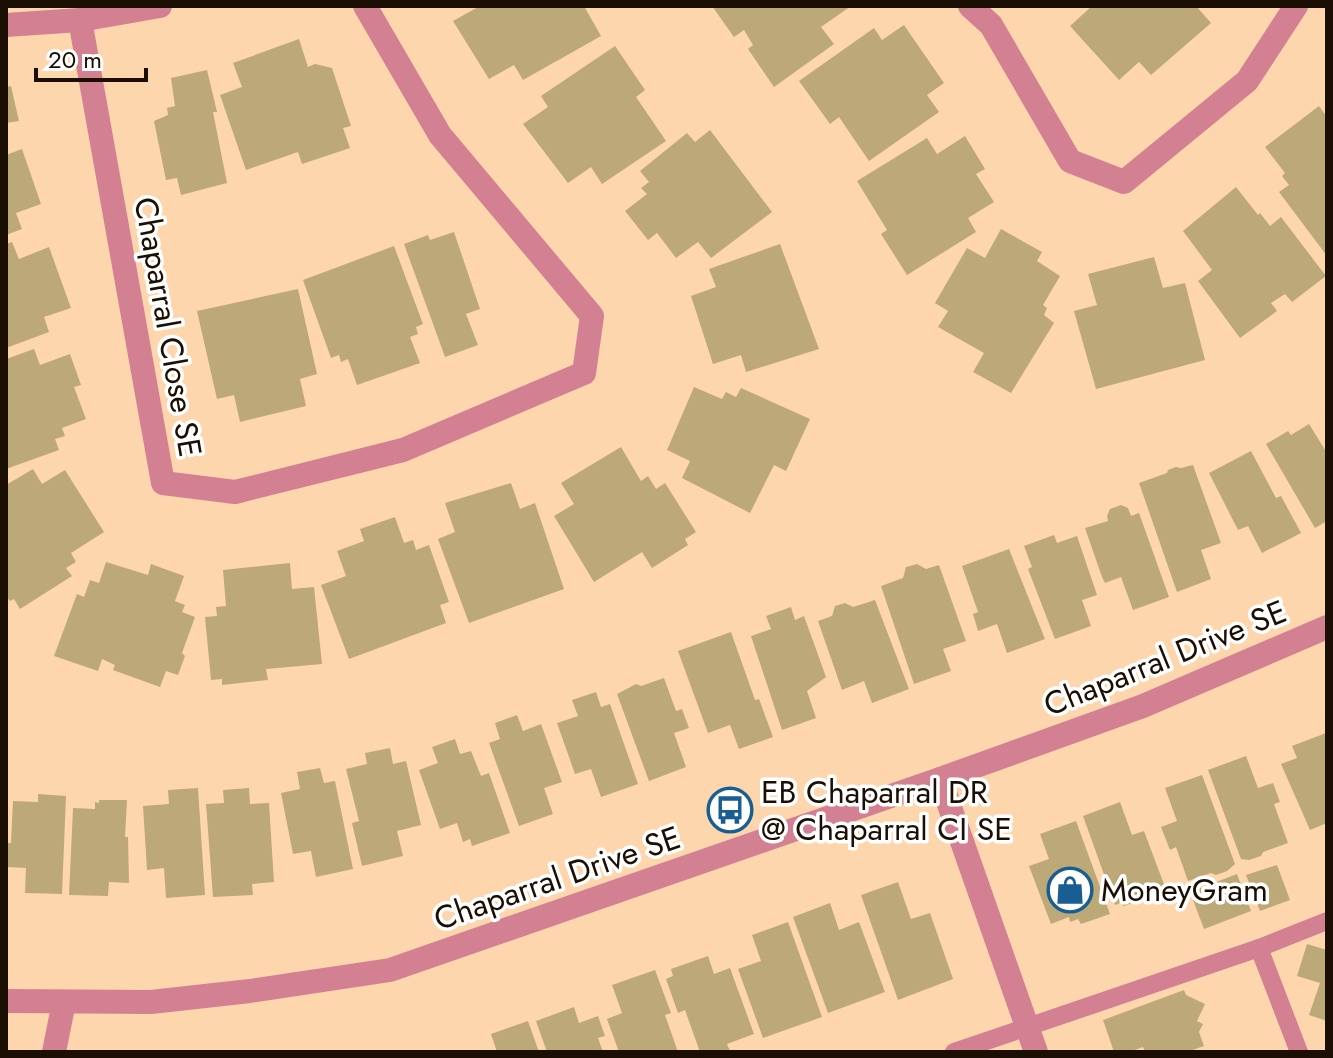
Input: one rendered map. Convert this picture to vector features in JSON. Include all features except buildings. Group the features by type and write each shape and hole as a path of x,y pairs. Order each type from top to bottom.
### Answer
{"street":[{"path":"6,25 80,20 160,6"},
{"name":"Chaparral Close SE","path":"80,20 163,483 235,492 403,450 584,373 592,316 440,135 365,6"},
{"path":"970,6 991,25 1070,161 1124,182 1247,81 1296,6"},
{"name":"Chaparral Drive SE","path":"7,999 151,1002 390,970 1143,706 1327,627"},
{"path":"940,779 1036,1052"},
{"path":"54,1052 64,1002"}],"lane":[{"path":"954,1052 1259,948 1327,921"},
{"path":"1259,948 1299,1052"}],"place":[{"name":"EB Chaparral DR @ Chaparral CI SE","path":"730,810"},
{"name":"MoneyGram","path":"1070,890"}]}
